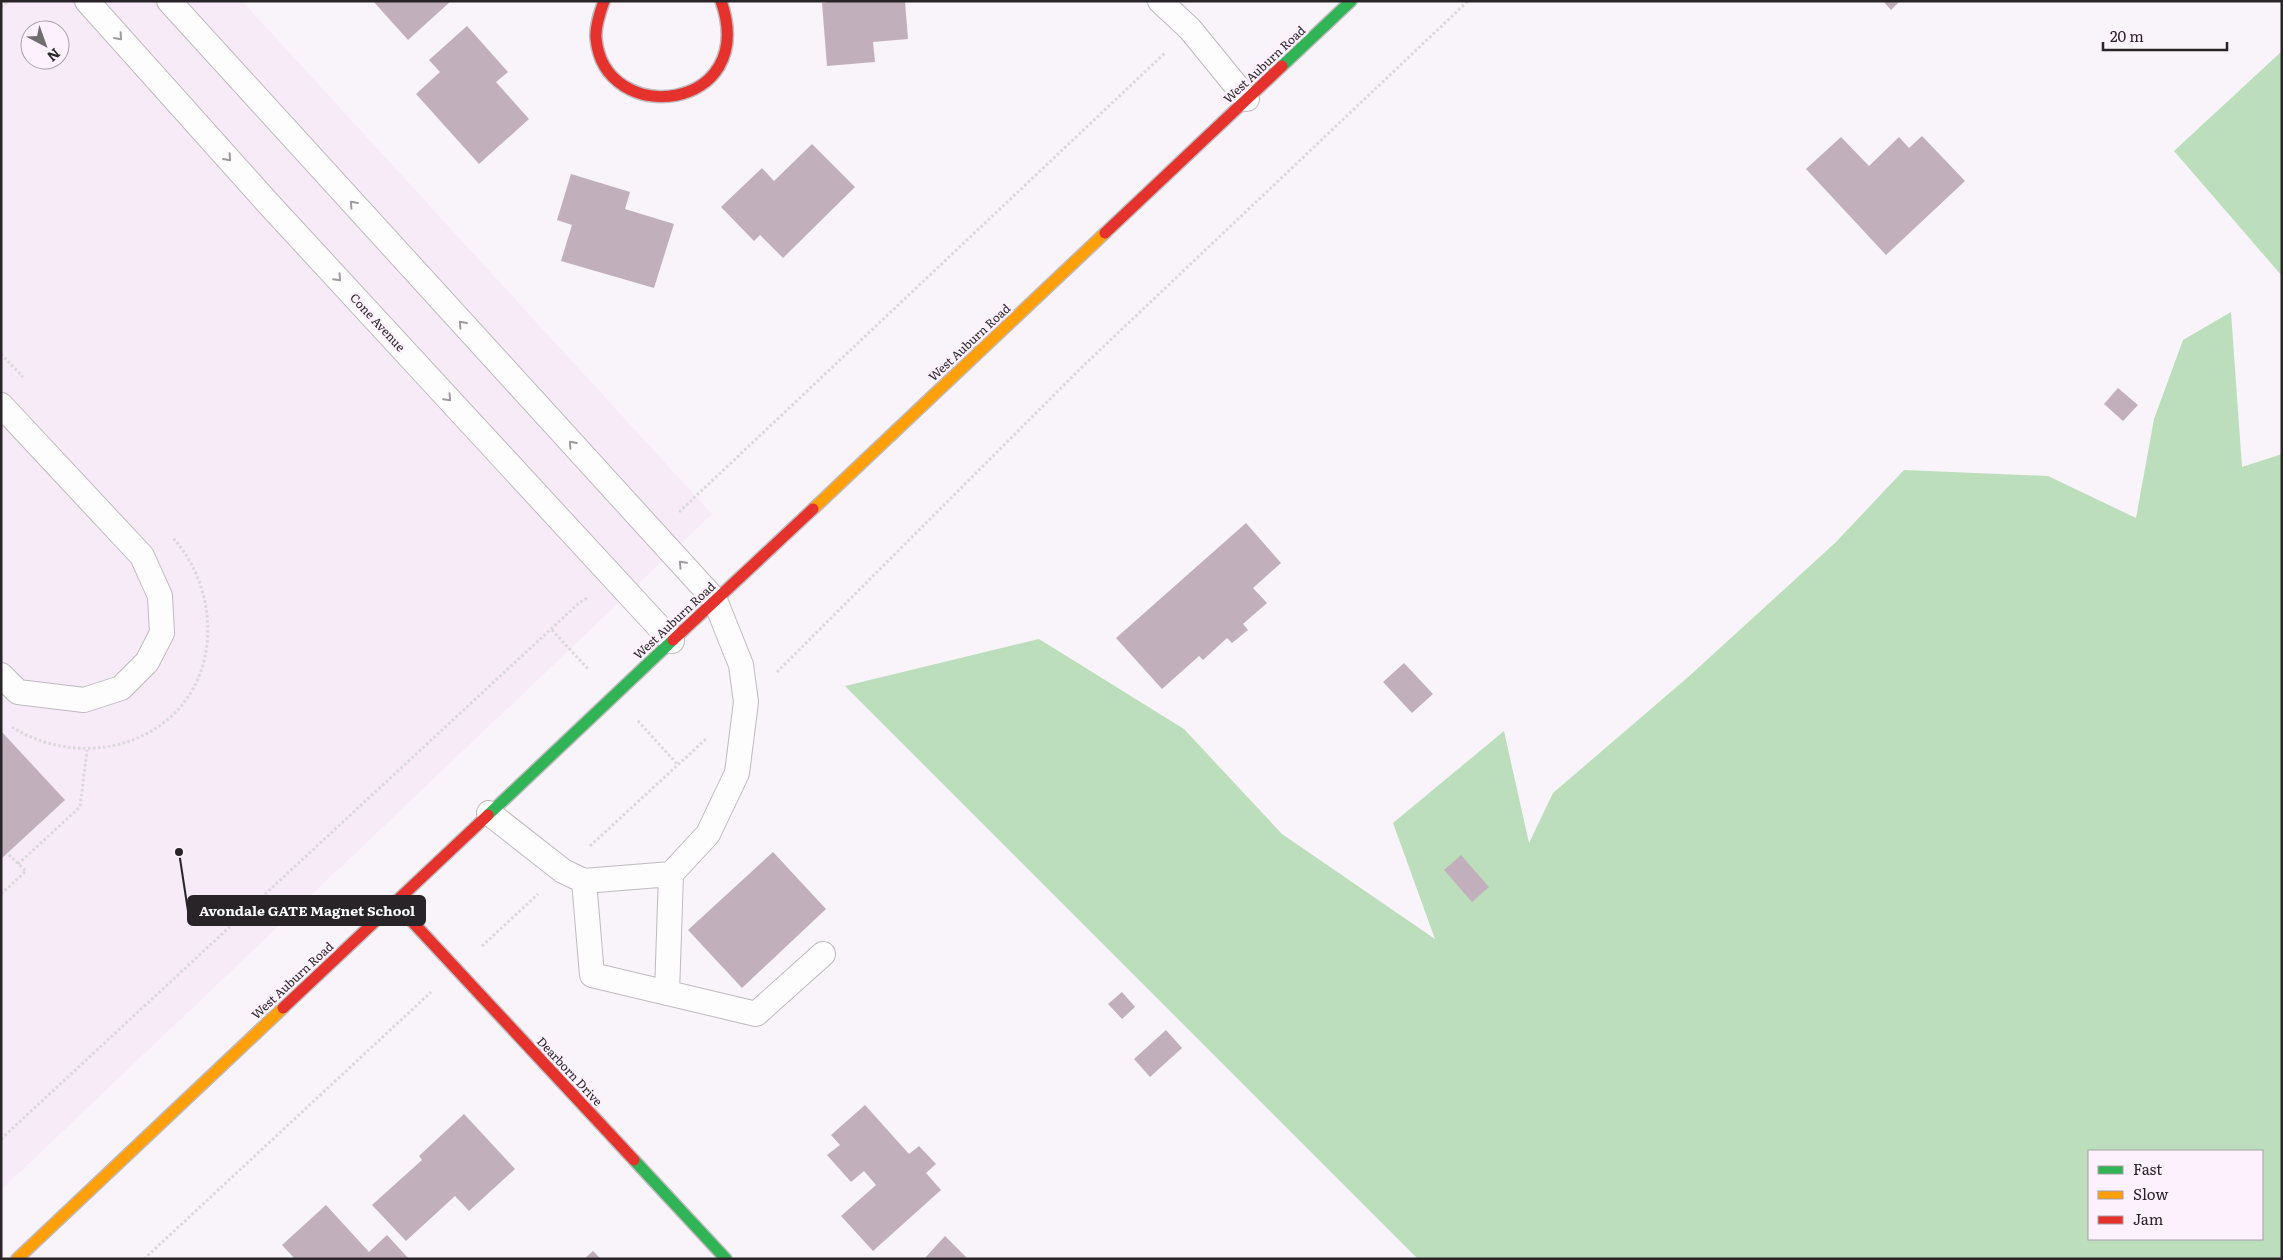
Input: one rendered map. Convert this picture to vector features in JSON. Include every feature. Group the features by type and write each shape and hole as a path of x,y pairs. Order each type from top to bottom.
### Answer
{"main road":[{"path":"604,1 598,18 596,39 602,60 614,77 630,90 650,97 671,98 691,92 708,80 722,62 728,40 727,17 720,1"},
{"name":"West Auburn Road","path":"16,1259 1351,1"},
{"name":"Dearborn Drive","path":"394,902 726,1259"}],"lane":[{"name":"Cone Avenue","path":"87,1 266,201 672,641"},
{"path":"169,1 715,600 741,665 746,702 737,773 708,834 671,874 667,993"},
{"path":"1160,1 1190,29 1247,99"},
{"path":"1,405 142,556 160,596 162,632 147,662 121,688 84,700 18,692 1,675"},
{"path":"489,813 563,871 584,881 671,874"},
{"path":"584,881 592,975 756,1014 823,954"}],"path":[{"path":"1,7 8,1"},
{"path":"774,676 1082,367 1468,1"},
{"path":"677,514 1190,29"},
{"path":"1,1139 587,598"},
{"path":"552,630 573,654"},
{"path":"645,729 678,765"},
{"path":"18,864 80,807 87,750"},
{"path":"1,894 26,871 7,853"}],"shaded area":[{"path":"1,1 242,1 712,514 1,1190"}],"green space":[{"path":"2282,51 2282,276 2174,151"},
{"path":"2231,312 2242,467 2282,454 2282,1259 1418,1259 845,686 1039,639 1184,729 1282,834 1435,939 1393,823 1504,731 1529,843 1553,793 1687,678 1835,543 1904,470 2048,476 2136,518 2154,419 2183,340"}],"building":[{"path":"373,1 451,1 408,40"},
{"path":"834,1 905,1 908,39 873,42 875,62 827,66 822,3"},
{"path":"1883,1 1900,1 1891,10"},
{"path":"467,26 508,72 496,82 529,119 479,164 416,94 440,72 429,60"},
{"path":"1922,136 1965,181 1886,255 1806,169 1841,137 1869,166 1899,137 1909,148"},
{"path":"812,144 855,187 783,258 760,235 754,241 721,207 762,168 774,181"},
{"path":"571,174 630,192 625,209 674,224 654,288 561,261 572,225 557,220"},
{"path":"2118,388 2138,405 2123,421 2104,404"},
{"path":"1246,523 1281,563 1253,588 1267,603 1243,624 1248,630 1232,643 1227,638 1203,660 1199,656 1162,689 1116,638"},
{"path":"1404,663 1433,694 1412,713 1383,682"},
{"path":"1,731 65,800 1,859"},
{"path":"773,852 826,909 742,988 688,930"},
{"path":"1461,855 1489,887 1472,902 1444,870"},
{"path":"1122,992 1135,1007 1122,1019 1108,1004"},
{"path":"1166,1030 1182,1048 1150,1077 1134,1059"},
{"path":"865,1105 909,1154 919,1146 936,1164 926,1173 941,1190 873,1251 841,1216 876,1185 864,1171 851,1182 827,1155 840,1145 831,1135"},
{"path":"464,1114 515,1169 469,1211 455,1196 406,1241 372,1205 422,1160 419,1156"},
{"path":"326,1205 369,1252 387,1235 409,1259 295,1259 282,1245"},
{"path":"945,1236 968,1259 924,1259"},
{"path":"593,1251 601,1259 584,1259"}],"traffic: fast":[{"path":"1282,66 1351,1"},
{"path":"488,815 673,640"},
{"path":"634,1160 726,1259"}],"traffic: slow":[{"path":"813,509 1105,233"},
{"path":"17,1259 283,1008"}],"traffic: jam":[{"path":"604,1 598,19 596,38 605,67 624,86 649,96 676,95 701,85 719,66 727,38 721,1"},
{"path":"1105,233 1282,66"},
{"path":"673,640 813,509"},
{"path":"283,1008 488,815"},
{"path":"394,902 634,1160"}],"place":[{"name":"Avondale GATE Magnet School","path":"179,852"}]}
